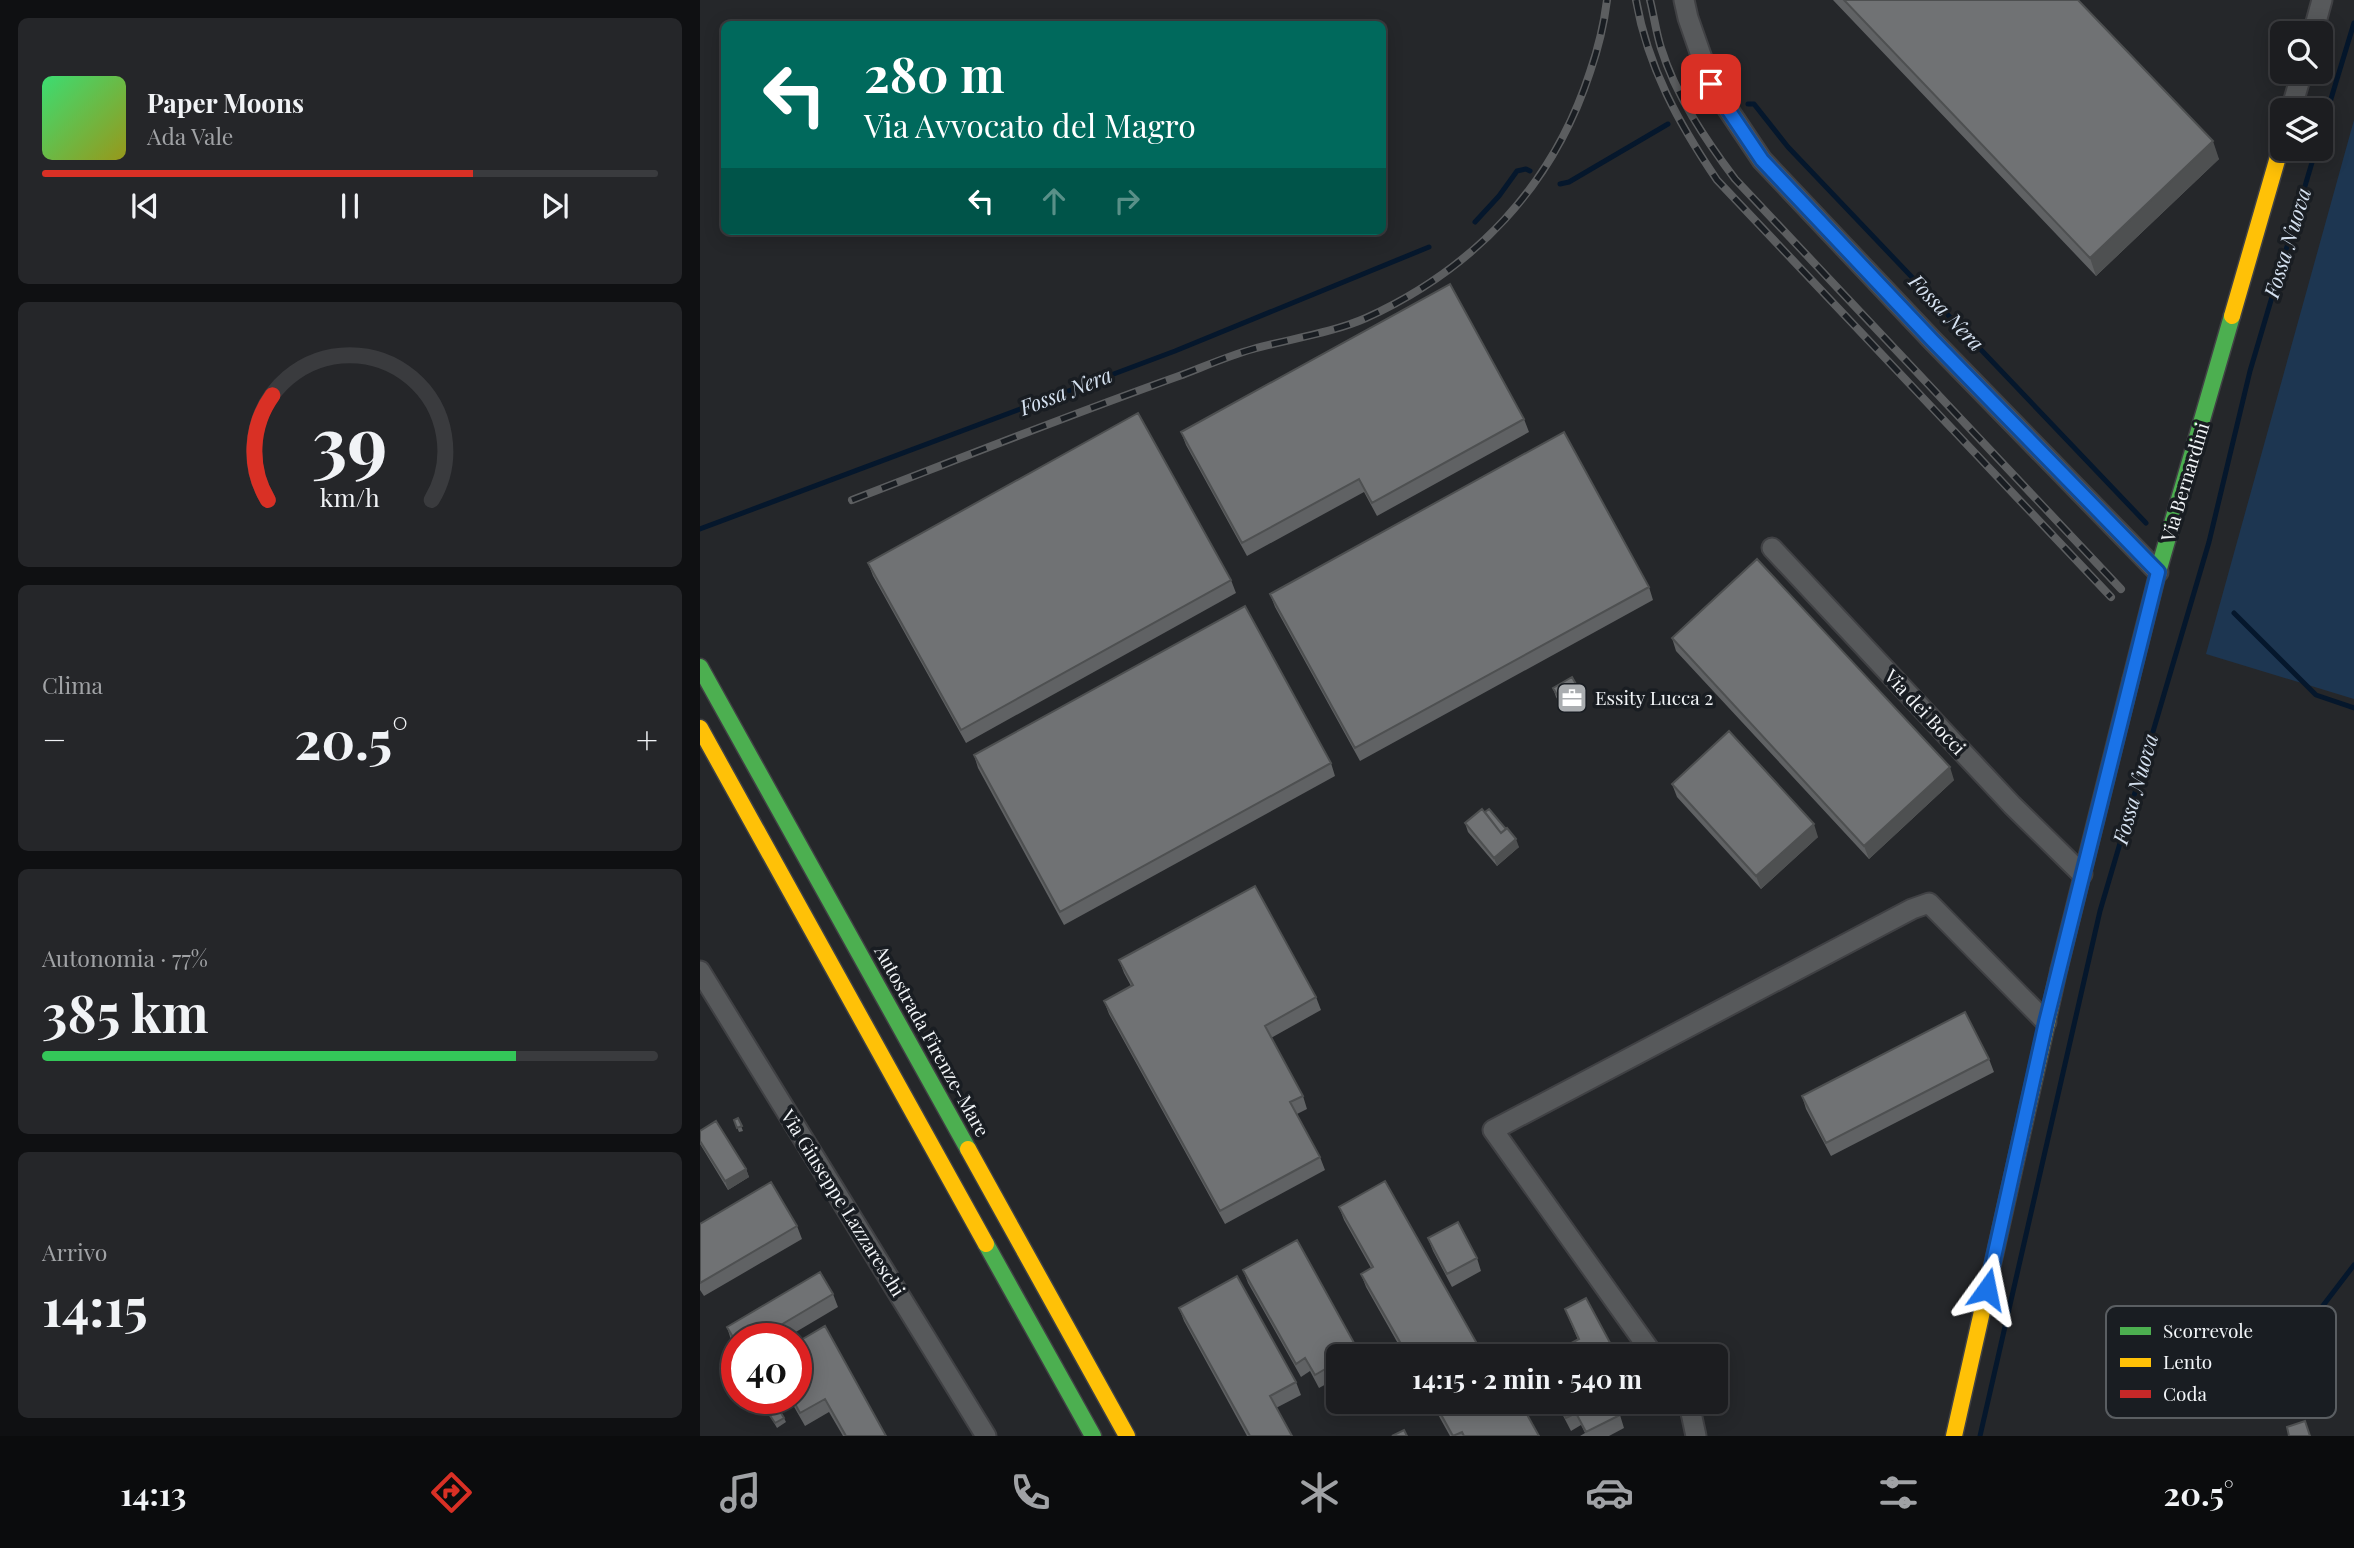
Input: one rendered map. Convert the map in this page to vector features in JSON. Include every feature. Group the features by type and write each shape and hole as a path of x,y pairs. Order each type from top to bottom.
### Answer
{"main road":[{"name":"Via Bernardini","path":"1954,1436 2046,1022 2158,572 2277,161"},
{"name":"Autostrada Firenze-Mare","path":"700,667 1127,1436"},
{"path":"700,728 1093,1436"}],"street":[{"path":"1684,0 1711,84 1762,160 1933,341 2158,572"},
{"path":"2316,21 2322,0"},
{"name":"Via dei Bocci","path":"1772,548 2012,805 2082,874"},
{"path":"1645,1344 1493,1129 1912,908 1930,904 2046,1022"},
{"name":"Via Giuseppe Lazzareschi","path":"700,971 986,1436"},
{"path":"1691,1414 1696,1436"}],"shaded area":[{"path":"2354,120 2354,699 2206,654"}],"building":[{"path":"1844,0 2078,0 2213,141 2090,258"},
{"path":"1450,284 1524,419 1372,503 1359,479 1242,543 1181,432"},
{"path":"1138,413 1231,580 961,730 868,563"},
{"path":"1564,432 1649,587 1355,748 1270,594"},
{"path":"1757,559 1950,767 1864,846 1672,638"},
{"path":"1245,606 1331,763 1060,912 974,755"},
{"path":"1572,677 1581,693 1562,703 1553,688"},
{"path":"1729,731 1814,824 1756,876 1672,784"},
{"path":"1482,809 1501,833 1507,828 1516,839 1494,858 1465,823"},
{"path":"1489,809 1506,829 1501,833 1485,812"},
{"path":"1255,886 1316,997 1265,1026 1303,1096 1290,1102 1320,1157 1220,1211 1104,1001 1133,985 1119,960"},
{"path":"1965,1012 1989,1059 1826,1143 1802,1096"},
{"path":"738,1118 742,1126 737,1128 734,1120"},
{"path":"716,1121 746,1169 725,1181 700,1141 700,1131"},
{"path":"1385,1181 1477,1344 1401,1344 1361,1274 1373,1267 1339,1207"},
{"path":"771,1182 797,1226 700,1283 700,1224"},
{"path":"1458,1222 1477,1258 1447,1274 1428,1238"},
{"path":"1297,1240 1355,1344 1326,1344 1326,1369 1315,1375 1305,1358 1296,1364 1243,1270"},
{"path":"820,1272 833,1294 784,1323 734,1323"},
{"path":"1237,1276 1296,1382 1270,1396 1292,1436 1250,1436 1179,1308"},
{"path":"1586,1298 1611,1344 1570,1344 1579,1339 1565,1309"},
{"path":"825,1326 886,1436 846,1436 825,1399 812,1406 812,1334"},
{"path":"769,1414 782,1414 784,1418 775,1423"},
{"path":"1441,1414 1527,1414 1539,1436 1464,1436 1462,1432 1453,1436"},
{"path":"1577,1414 1620,1415 1586,1432"},
{"path":"2305,1421 2310,1436 2289,1436 2287,1427"},
{"path":"1404,1430 1407,1436 1392,1436"}],"waterway":[{"name":"Fossa Nuova","path":"2331,98 2354,23"},
{"name":"Fossa Nera","path":"1748,104 1754,104 1788,147 2146,523"},
{"name":"Fossa Nera","path":"1560,184 1569,182 1668,124"},
{"name":"Fossa Nuova","path":"1980,1436 2100,911 2209,542 2250,371 2312,161"},
{"name":"Fossa Nera","path":"1475,222 1517,171 1530,171"},
{"name":"Fossa Nera","path":"700,529 1175,351 1429,247"},
{"name":"Fossa Nera","path":"2234,613 2316,695 2354,708"},
{"path":"2323,1306 2354,1265"}],"railway":[{"path":"852,500 1234,355 1353,323 1405,298 1441,275 1475,249 1505,219 1555,152 1590,72 1607,0"},
{"path":"1636,0 1641,25 1657,72 1690,138 1717,180 2111,597"},
{"path":"1650,0 1661,48 1683,100 1702,133 1735,179 2121,589"}],"traffic: fast":[{"path":"2131,679 2158,572 2232,316"},
{"path":"700,667 968,1149"},
{"path":"986,1244 1093,1436"}],"traffic: slow":[{"path":"2232,316 2277,161"},
{"path":"700,728 986,1244"},
{"path":"1954,1436 2059,969"},
{"path":"968,1149 1127,1436"}],"traffic: jam":[{"path":"2059,969 2131,679"}],"place":[{"name":"Essity Lucca 2","path":"1572,698"}],"route":[{"path":"1711,84 1762,160 1933,341 2158,572 2046,1022 1987,1289"}]}
